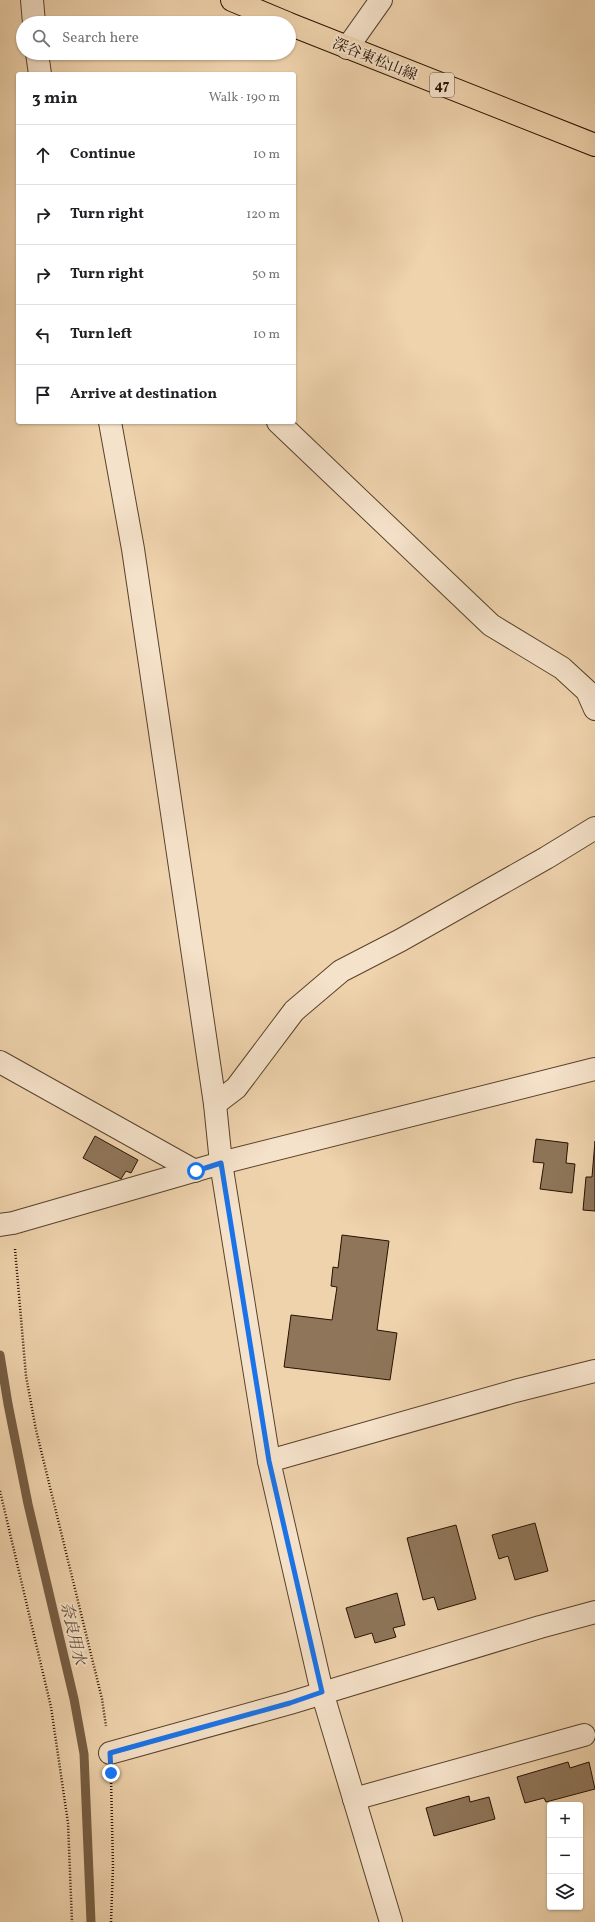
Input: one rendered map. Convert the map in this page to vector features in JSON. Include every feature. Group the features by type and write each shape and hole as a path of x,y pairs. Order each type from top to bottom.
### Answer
{"main road":[{"name":"深谷東松山線","path":"232,0 271,16"},
{"name":"深谷東松山線","path":"296,26 347,48 595,145"}],"street":[{"path":"32,0 33,16"},
{"path":"347,48 381,0"},
{"path":"38,60 40,72"},
{"path":"110,424 132,549 215,1104 221,1163 269,1461 322,1692 391,1922"},
{"path":"280,424 491,626 562,668 587,691 595,709"},
{"path":"215,1104 236,1088 294,1012 341,971 401,940 546,858 595,828"},
{"path":"0,1062 196,1171"},
{"path":"5,1224 221,1163 595,1070"},
{"path":"269,1461 515,1391 595,1371"},
{"path":"110,1753 290,1703 322,1692 595,1612"},
{"path":"354,1799 584,1735"}],"path":[{"path":"5,1224 26,1376 36,1430 102,1699 110,1753 113,1866 111,1922"},
{"path":"0,1491 51,1707 68,1824 72,1922"}],"building":[{"path":"95,1136 138,1160 131,1173 126,1171 121,1179 83,1158"},
{"path":"536,1139 568,1143 566,1163 575,1164 572,1193 540,1189 544,1163 533,1162"},
{"path":"595,1141 595,1211 583,1210 586,1177 592,1177"},
{"path":"342,1235 389,1241 377,1330 397,1333 390,1380 284,1367 291,1315 332,1320 337,1287 331,1286 333,1267 338,1268"},
{"path":"535,1523 548,1571 515,1580 508,1556 499,1559 492,1535"},
{"path":"456,1525 476,1599 438,1610 434,1597 423,1600 407,1538"},
{"path":"397,1593 405,1625 393,1628 396,1637 375,1643 372,1633 355,1638 346,1608"},
{"path":"568,1762 570,1768 589,1762 595,1789 546,1802 544,1798 525,1803 517,1777"},
{"path":"469,1796 470,1802 489,1797 495,1819 434,1836 426,1808"}],"waterway":[{"name":"奈良用水","path":"0,1355 28,1504 74,1699 84,1754 91,1922"}],"route":[{"path":"111,1773 110,1753 290,1703 322,1692 269,1461 221,1163 196,1171"}]}
